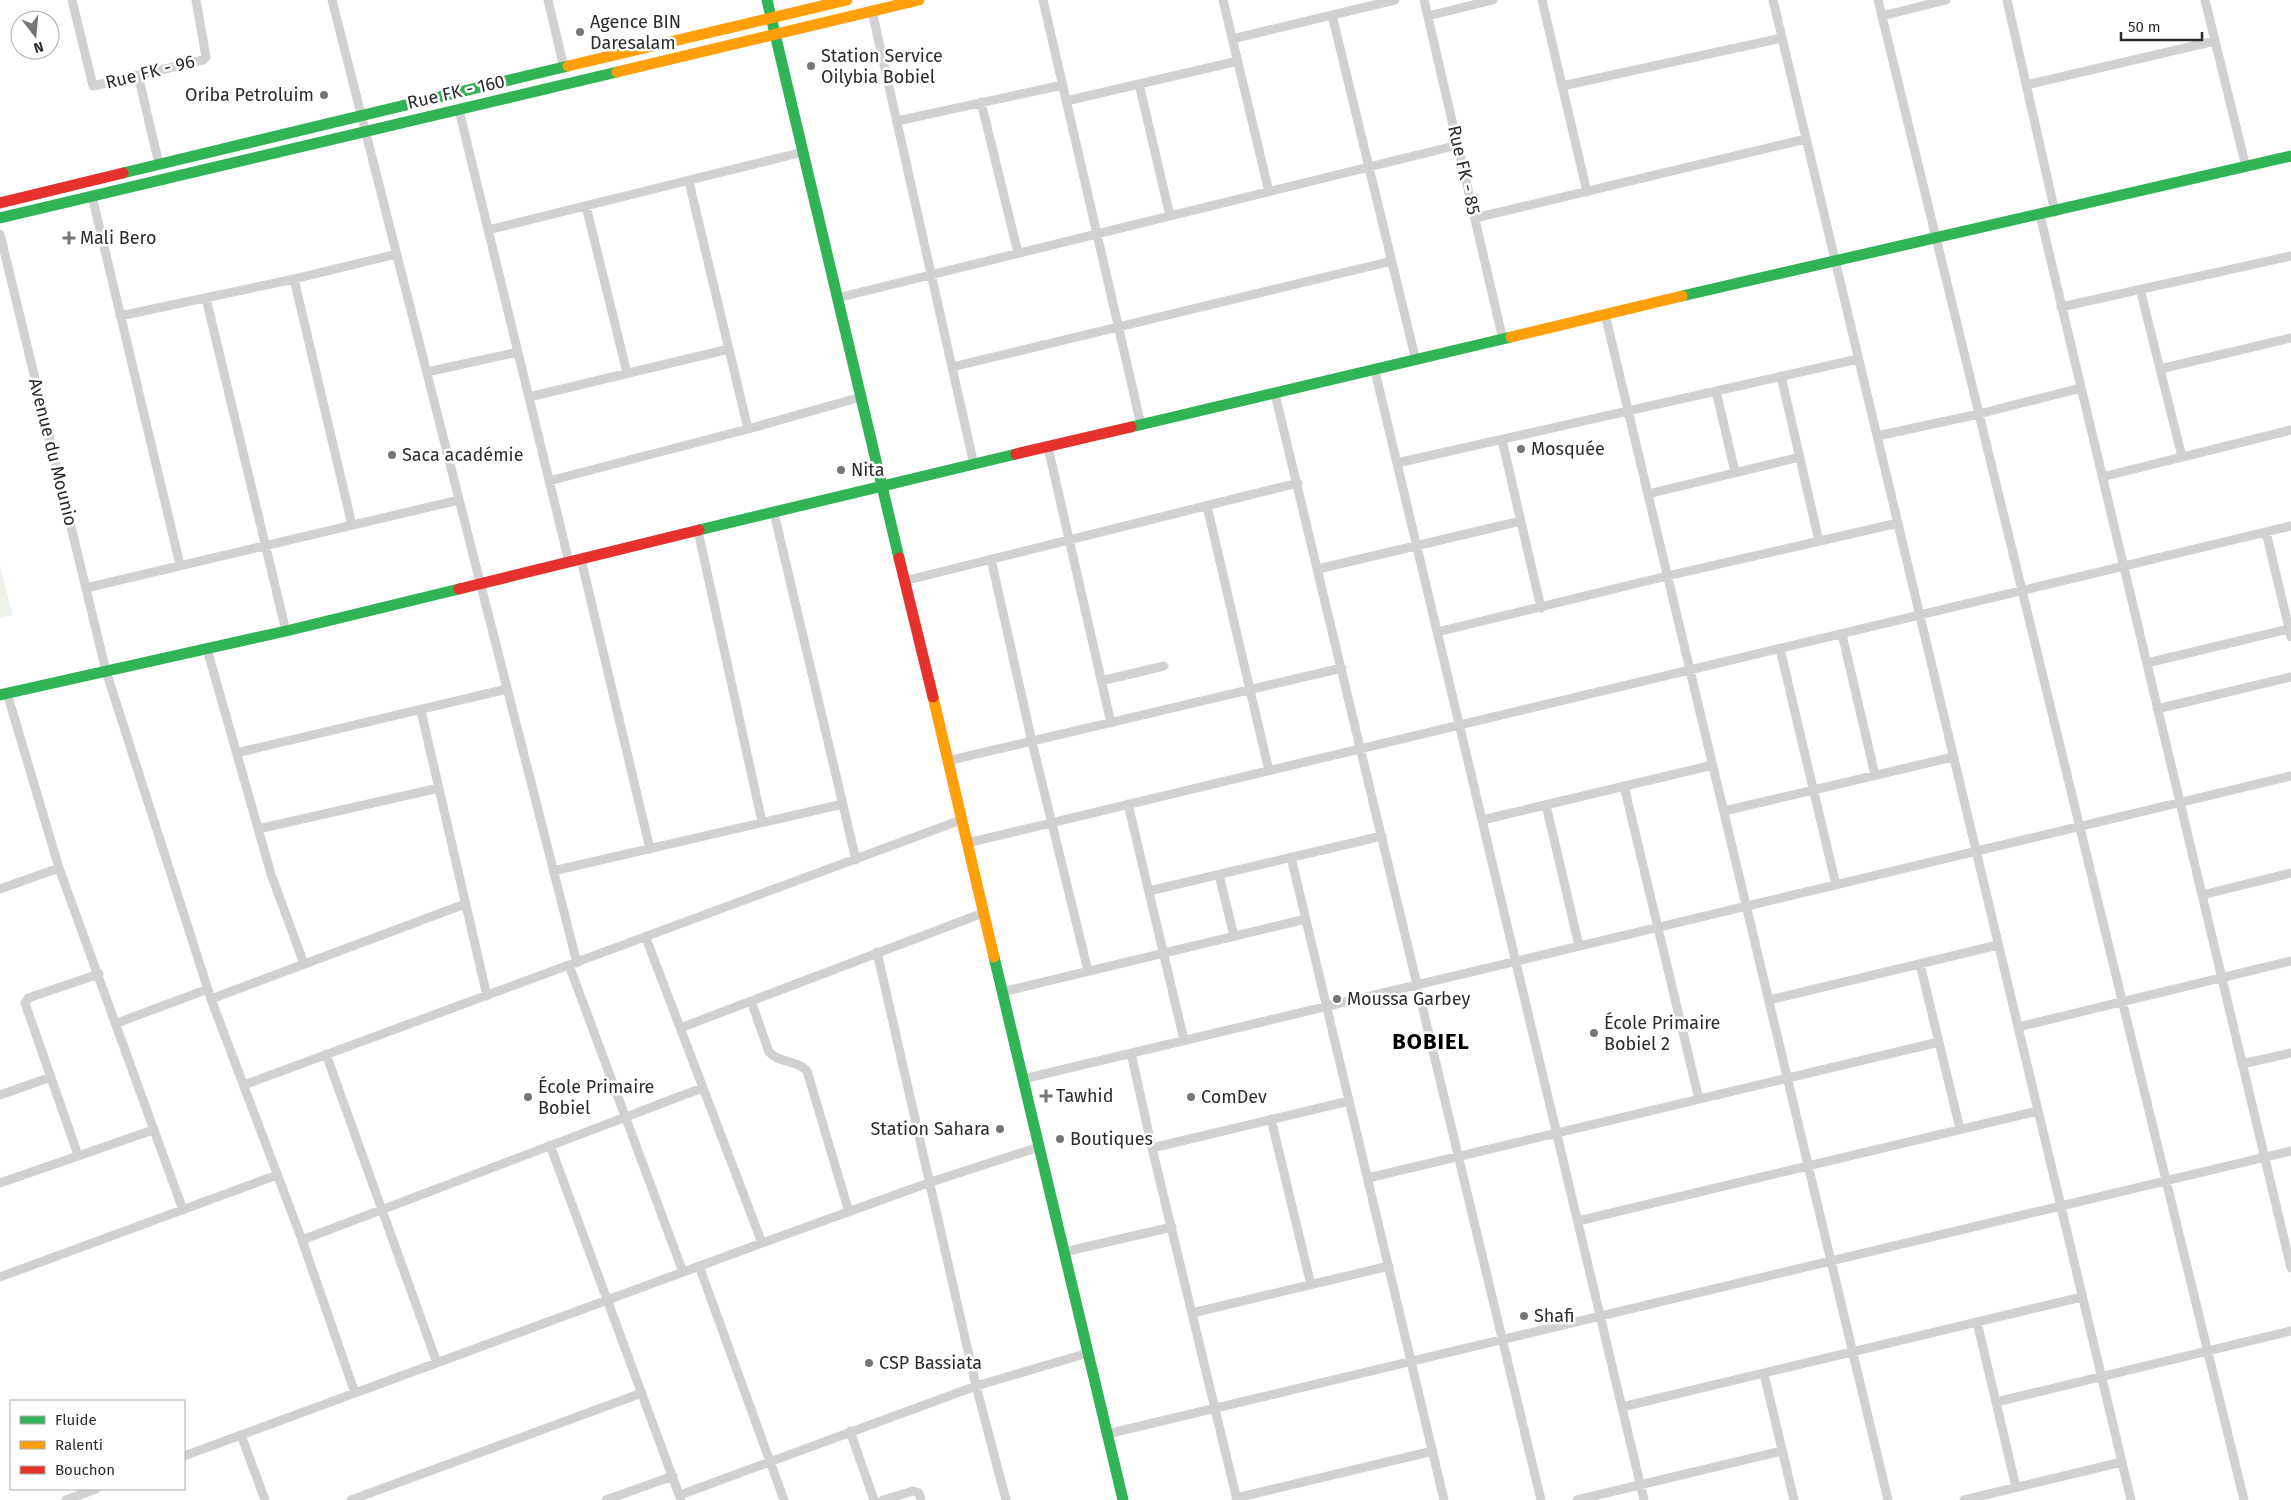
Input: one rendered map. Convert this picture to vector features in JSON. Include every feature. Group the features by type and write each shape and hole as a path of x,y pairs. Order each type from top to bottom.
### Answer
{"street":[{"name":"Rue FK - 96","path":"72,0 94,86 203,60 206,57 196,0"},
{"path":"332,0 554,871 573,964 625,1117 683,1272"},
{"path":"548,0 564,68"},
{"path":"767,0 1122,1500"},
{"name":"Rue FK - 160","path":"0,204 361,114 564,68 847,0"},
{"name":"Rue FK - 160","path":"0,218 919,0"},
{"path":"1043,0 1141,425"},
{"path":"1223,0 1269,192"},
{"path":"1232,39 1395,0"},
{"name":"Rue FK - 85","path":"1424,0 1503,340"},
{"path":"1428,16 1493,0"},
{"path":"1542,0 1587,192"},
{"path":"1773,0 2131,1500"},
{"path":"1878,0 2244,1500"},
{"path":"1882,16 1946,0"},
{"path":"2007,0 2054,212"},
{"path":"2205,0 2246,167"},
{"path":"872,11 974,465"},
{"path":"1332,15 1416,361"},
{"path":"1562,86 1782,38"},
{"path":"2026,85 2215,41"},
{"path":"1066,101 1238,61"},
{"path":"138,75 159,164"},
{"path":"1139,84 1170,216"},
{"path":"897,121 1063,85"},
{"path":"981,102 1018,253"},
{"path":"459,110 569,562"},
{"path":"1475,218 1806,139"},
{"path":"837,298 1458,145"},
{"path":"488,230 689,182 803,152"},
{"path":"183,1210 153,1130 117,1023 59,868 4,694 286,631 882,485 1048,448 1416,361 1605,314 1836,263 2291,156"},
{"path":"689,182 748,430"},
{"path":"92,196 180,565"},
{"path":"586,206 627,373"},
{"path":"2040,215 2264,1158 2289,1248 2291,1268"},
{"name":"Avenue du Mounio","path":"0,234 106,671 211,999 302,1240 355,1393"},
{"path":"120,316 294,279 397,254"},
{"path":"2062,307 2291,256"},
{"path":"952,367 1392,261"},
{"path":"294,279 352,525"},
{"path":"2140,289 2182,457"},
{"path":"206,298 286,631"},
{"path":"1605,314 1888,1500"},
{"path":"2160,369 2291,338"},
{"path":"529,398 729,349"},
{"path":"427,372 518,352"},
{"path":"1397,464 1858,359"},
{"path":"1375,370 1644,1500"},
{"path":"1781,376 1820,541"},
{"path":"1877,436 1979,414 2081,388"},
{"path":"1716,391 1735,472"},
{"path":"1275,394 1298,483 1541,1500"},
{"path":"549,481 748,430 861,397"},
{"path":"2102,477 2291,430"},
{"path":"1502,440 1541,608"},
{"path":"1048,448 1111,723"},
{"path":"1648,494 1800,457"},
{"path":"904,581 1298,483"},
{"path":"86,588 459,500"},
{"path":"1207,506 1269,771"},
{"path":"774,513 856,860"},
{"path":"1318,569 1521,521"},
{"path":"1437,632 1667,576 1898,523"},
{"path":"967,843 2291,526"},
{"path":"698,531 762,822"},
{"path":"2147,663 2290,633 2266,532"},
{"path":"581,559 650,849"},
{"path":"991,559 1051,823 1088,971"},
{"path":"1842,634 1875,775"},
{"path":"207,649 271,874 304,964"},
{"path":"1780,649 1836,885"},
{"path":"1100,681 1164,666"},
{"path":"947,761 1342,668"},
{"path":"2158,708 2291,677"},
{"path":"236,754 508,689"},
{"path":"421,711 487,996"},
{"path":"1724,812 1954,757"},
{"path":"1482,820 1712,765"},
{"path":"1023,1079 2291,776"},
{"path":"1624,786 1699,1099"},
{"path":"258,829 440,788"},
{"path":"554,871 843,804"},
{"path":"1128,804 1184,1040"},
{"path":"1546,805 1579,946"},
{"path":"244,1085 961,820"},
{"path":"1149,891 1382,836"},
{"path":"1291,857 1444,1500"},
{"path":"0,889 59,868"},
{"path":"2202,895 2291,873"},
{"path":"1219,874 1234,936"},
{"path":"211,999 465,904"},
{"path":"680,1028 983,913"},
{"path":"1002,992 1306,919"},
{"path":"646,938 762,1243"},
{"path":"1769,1000 1998,945"},
{"path":"877,952 976,1386 1006,1500"},
{"path":"2018,1027 2291,961"},
{"path":"1920,964 1960,1129"},
{"path":"78,1155 26,1001 99,974"},
{"path":"117,1023 208,989"},
{"path":"750,1001 769,1052 773,1056 799,1065 807,1071 849,1212"},
{"path":"1368,1178 1939,1042"},
{"path":"1131,1053 1236,1499 1433,1452"},
{"path":"2242,1064 2291,1053"},
{"path":"326,1054 437,1363"},
{"path":"0,1095 51,1077"},
{"path":"302,1240 702,1088"},
{"path":"1152,1148 1349,1100"},
{"path":"1578,1221 2038,1110"},
{"path":"1272,1119 1311,1285"},
{"path":"0,1184 153,1130"},
{"path":"550,1145 681,1498 769,1461 976,1386 1088,1353"},
{"path":"185,1456 762,1243 931,1182 1039,1147"},
{"path":"1107,1434 2291,1151"},
{"path":"0,1276 277,1175"},
{"path":"1064,1252 1172,1227"},
{"path":"700,1266 784,1500"},
{"path":"1192,1313 1389,1266"},
{"path":"1622,1407 2082,1297"},
{"path":"1977,1322 2016,1487"},
{"path":"1996,1402 2291,1331"},
{"path":"1764,1374 1794,1500"},
{"path":"356,1499 642,1393"},
{"path":"850,1431 874,1500"},
{"path":"241,1435 266,1500"},
{"path":"1577,1500 1782,1451"},
{"path":"1964,1500 2122,1462"},
{"path":"606,1500 673,1476"},
{"path":"68,1500 93,1490"},
{"path":"883,1500 913,1491 919,1493 921,1500"}],"shaded area":[{"path":"0,567 13,615 0,618"}],"traffic: fast":[{"path":"767,0 899,558"},
{"path":"123,173 568,66"},
{"path":"0,218 617,72"},
{"path":"1682,296 2291,156"},
{"path":"1131,427 1511,337"},
{"path":"699,530 1016,454"},
{"path":"0,695 286,631 459,589"},
{"path":"994,957 1123,1500"}],"traffic: slow":[{"path":"568,66 847,0"},
{"path":"617,72 919,0"},
{"path":"1511,337 1682,296"},
{"path":"933,697 994,957"}],"traffic: jam":[{"path":"0,203 123,173"},
{"path":"1016,454 1131,427"},
{"path":"459,589 699,530"},
{"path":"899,558 933,697"}],"place":[{"name":"Agence BIN Daresalam","path":"580,32"},
{"name":"Station Service Oilybia Bobiel","path":"811,66"},
{"name":"Oriba Petroluim","path":"324,95"},
{"name":"Mali Bero","path":"69,238"},
{"name":"Mosquée","path":"1521,449"},
{"name":"Saca académie","path":"392,455"},
{"name":"Nita","path":"841,470"},
{"name":"Moussa Garbey","path":"1337,999"},
{"name":"École Primaire Bobiel 2","path":"1594,1033"},
{"name":"Tawhid","path":"1046,1096"},
{"name":"École Primaire Bobiel","path":"528,1097"},
{"name":"ComDev","path":"1191,1097"},
{"name":"Station Sahara","path":"1000,1129"},
{"name":"Boutiques","path":"1060,1139"},
{"name":"Shafi","path":"1524,1316"},
{"name":"CSP Bassiata","path":"869,1363"}],"district":[{"name":"BOBIEL","path":"1431,1041"}]}
